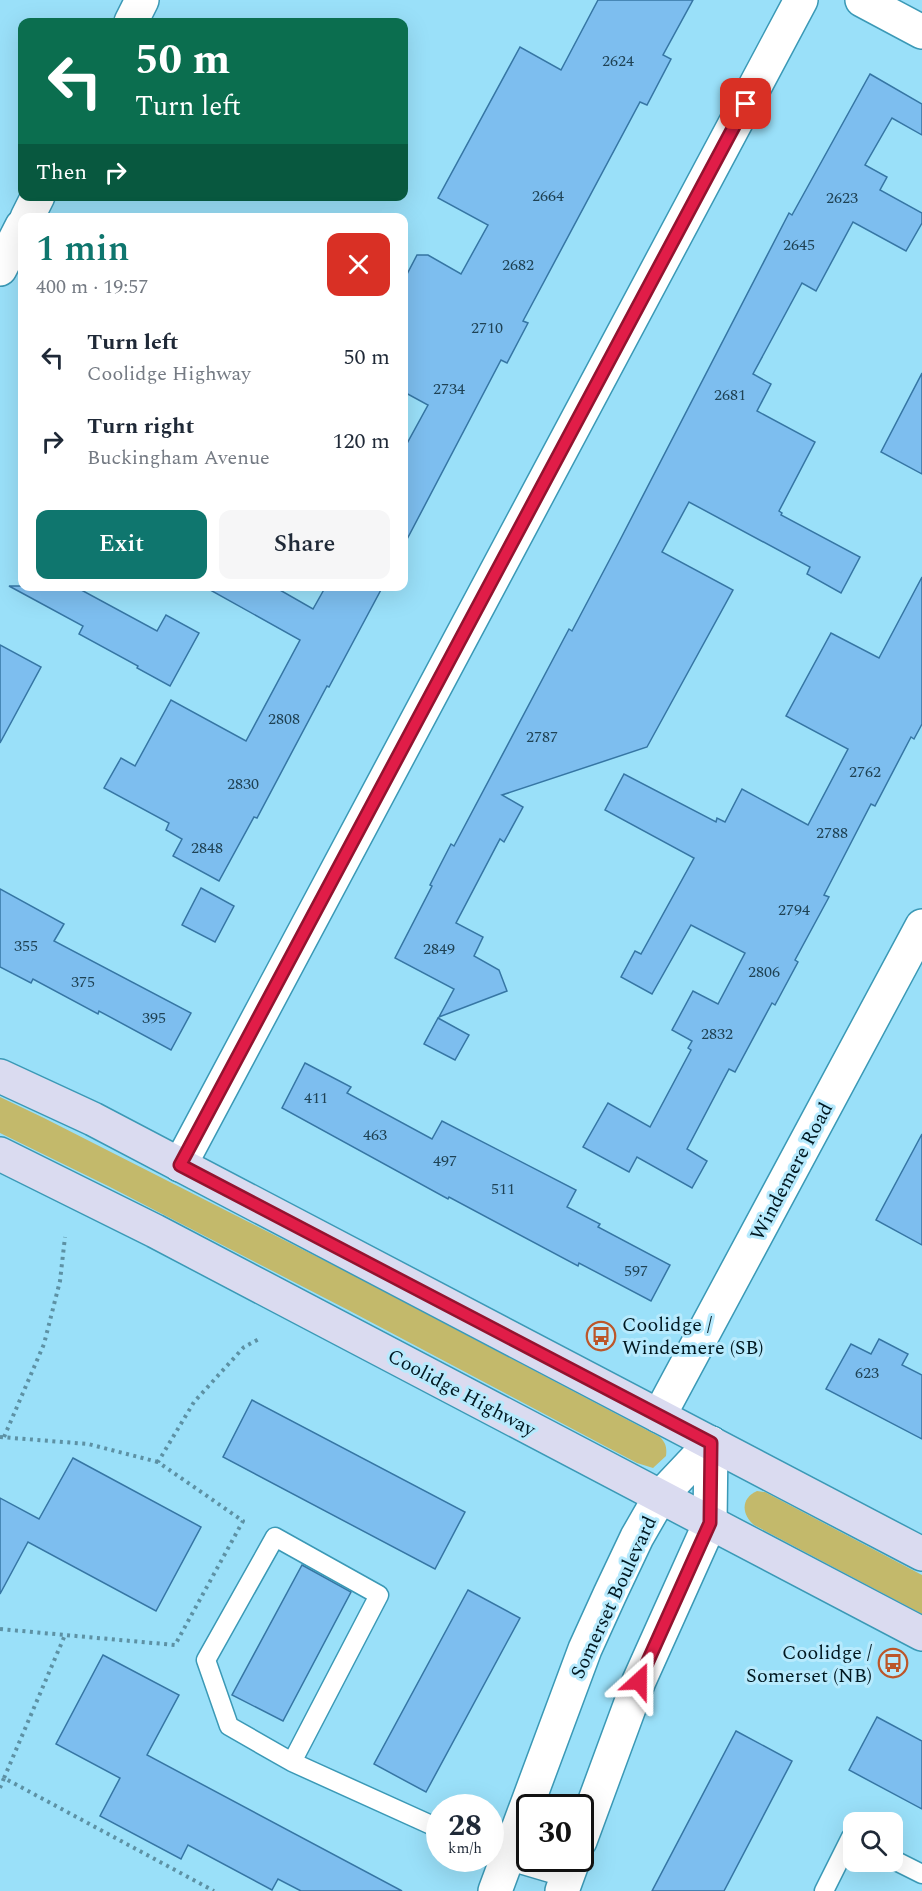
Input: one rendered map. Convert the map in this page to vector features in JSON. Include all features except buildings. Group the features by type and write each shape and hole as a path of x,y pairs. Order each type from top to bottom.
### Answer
{"main road":[{"path":"0,1076 93,1119 922,1554"},
{"name":"Coolidge Highway","path":"0,1154 165,1237 922,1634"}],"street":[{"path":"132,18 142,0"},
{"path":"180,1165 801,0"},
{"path":"862,0 922,32"},
{"path":"0,269 18,234"},
{"name":"Windemere Road","path":"659,1416 922,926"},
{"path":"594,1803 639,1681 710,1523 711,1443"},
{"name":"Somerset Boulevard","path":"504,1842 585,1649 637,1537 660,1497 711,1443"},
{"name":"Somerset Boulevard","path":"495,1891 497,1872"}],"lane":[{"path":"292,1762 379,1595 275,1537 206,1660 229,1726 292,1762 426,1822"},
{"path":"824,1891 843,1853"},
{"path":"504,1858 568,1876"},
{"path":"903,1864 922,1874"}],"path":[{"path":"0,1629 175,1645 243,1521 158,1462 88,1444 2,1437 44,1344 60,1281 65,1237"},
{"path":"158,1462 194,1402 244,1347 259,1339"},
{"path":"0,1788 65,1635"},
{"path":"4,1778 214,1891"}],"shaded area":[{"path":"0,1097 347,1272 660,1437 666,1446 666,1456 653,1468 637,1463 350,1311 0,1133"},
{"path":"757,1491 765,1492 922,1575 922,1614 754,1525 747,1516 745,1506 748,1498"}],"place":[{"name":"Coolidge / Windemere (SB)","path":"601,1336"},
{"name":"Coolidge / Somerset (NB)","path":"893,1663"}],"route":[{"path":"639,1681 710,1523 711,1443 180,1165 746,104"}]}
